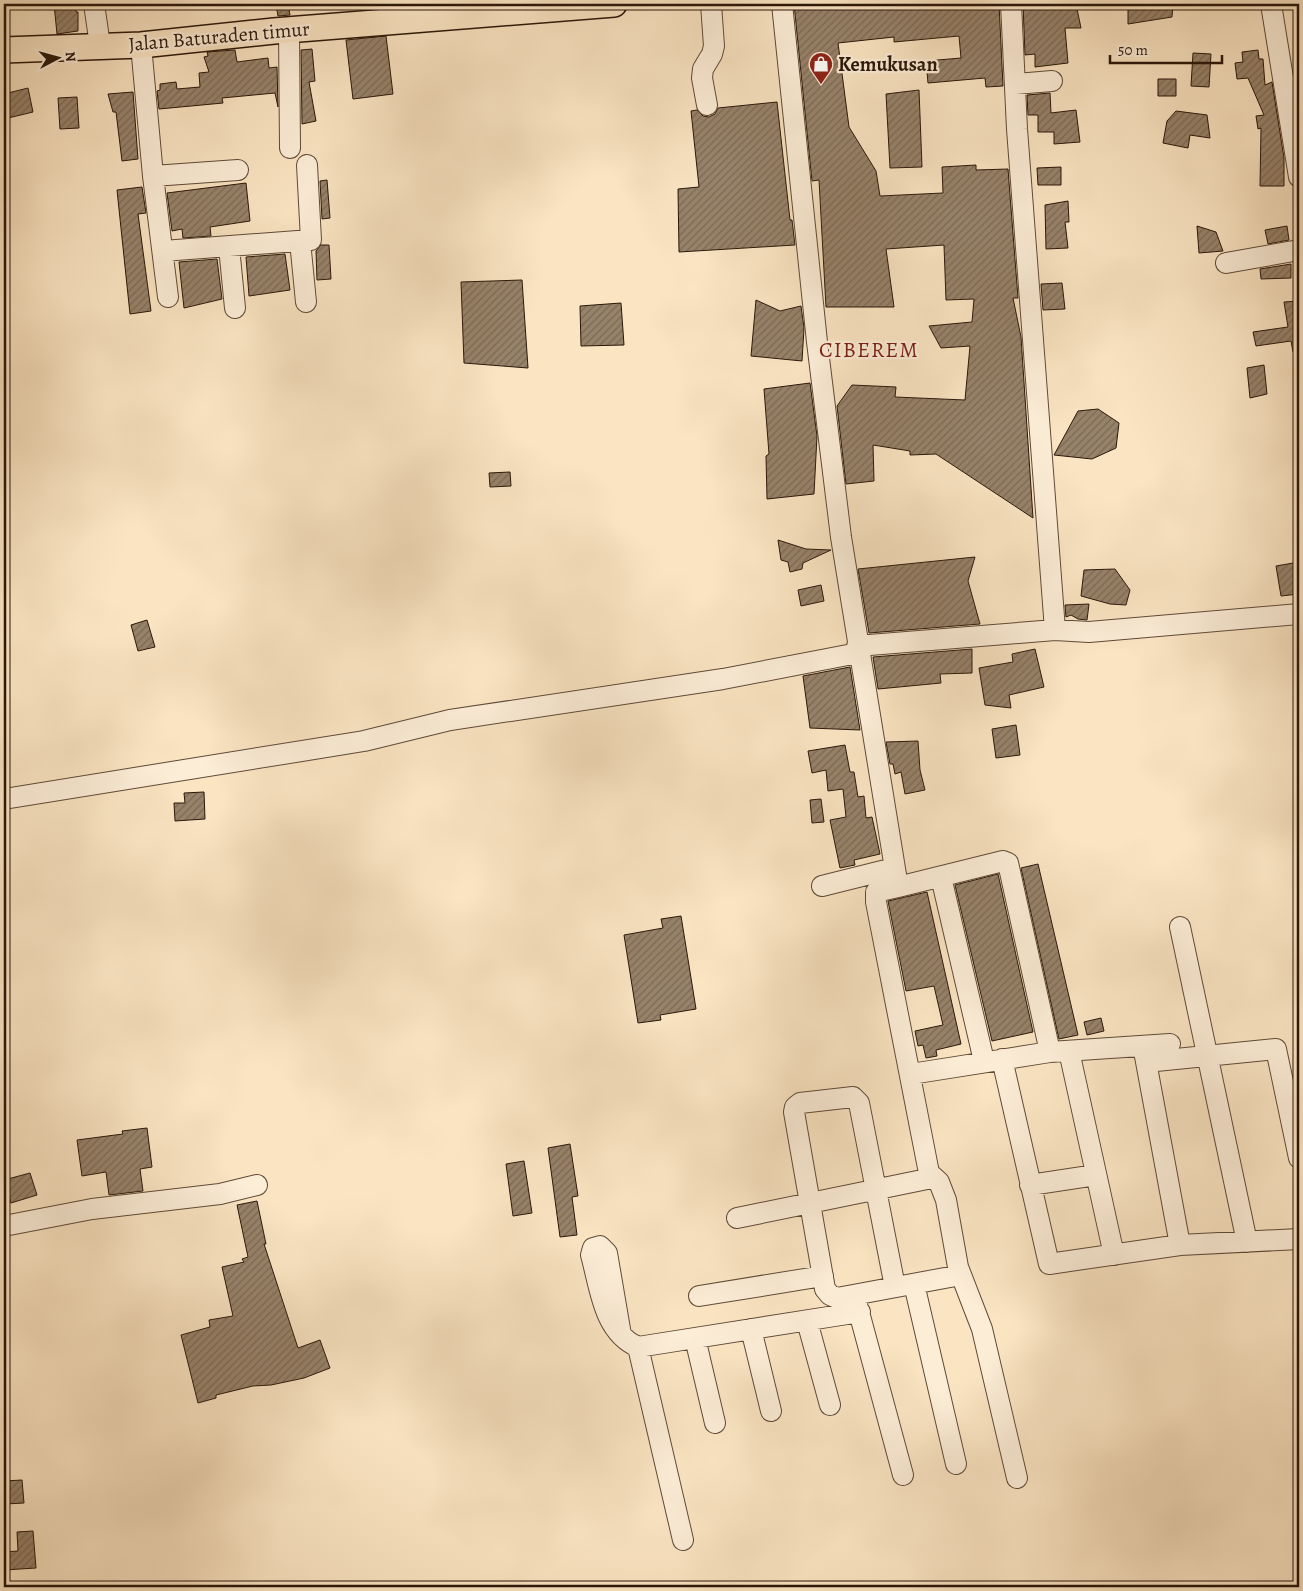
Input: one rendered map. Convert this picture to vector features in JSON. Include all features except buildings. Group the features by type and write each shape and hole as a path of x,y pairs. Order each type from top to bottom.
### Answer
{"main road":[{"name":"Jalan Baturaden timur","path":"4,50 141,45 289,30 614,4"}],"street":[{"path":"94,4 100,45"},
{"path":"707,105 702,78 703,69 712,54 714,46 711,4"},
{"path":"782,4 817,342 841,537 896,878"},
{"path":"1011,4 1015,84 1055,630"},
{"path":"1271,4 1297,155 1299,177"},
{"path":"289,30 290,148"},
{"path":"141,45 153,176 168,297"},
{"path":"1015,84 1052,81"},
{"path":"163,251 311,240 307,166"},
{"path":"153,176 238,170"},
{"path":"300,241 306,302"},
{"path":"229,247 235,308"},
{"path":"1226,263 1299,250"},
{"path":"4,799 364,741 450,720 723,679 858,650 1055,630 1089,632 1299,614"},
{"path":"822,886 896,878 941,877 1003,862 1008,863 1096,1175 1114,1254"},
{"path":"941,877 1030,1185 1049,1264 1180,1245 1299,1239"},
{"path":"896,878 876,892 876,902 929,1173 932,1178 939,1182 946,1200 961,1275 982,1329 1017,1478"},
{"path":"1180,927 1247,1242"},
{"path":"1144,1054 1170,1044"},
{"path":"911,1074 993,1060 1060,1052 1208,1056 1276,1049 1299,1158"},
{"path":"1144,1054 1180,1245"},
{"path":"857,1303 830,1295 826,1289 794,1112 795,1107 800,1103 853,1097 857,1099 875,1190 956,1464"},
{"path":"1030,1185 1096,1175"},
{"path":"737,1218 932,1178"},
{"path":"4,1226 92,1208 220,1194 257,1185"},
{"path":"638,1347 807,1321 904,1286 961,1275"},
{"path":"699,1296 823,1276"},
{"path":"857,1303 903,1475"},
{"path":"807,1321 830,1405"},
{"path":"751,1329 771,1411"},
{"path":"621,1335 638,1347 683,1540"},
{"path":"695,1338 715,1423"}],"place":[{"name":"Kemukusan","path":"821,85"}],"district":[{"name":"CIBEREM","path":"869,349"}]}
